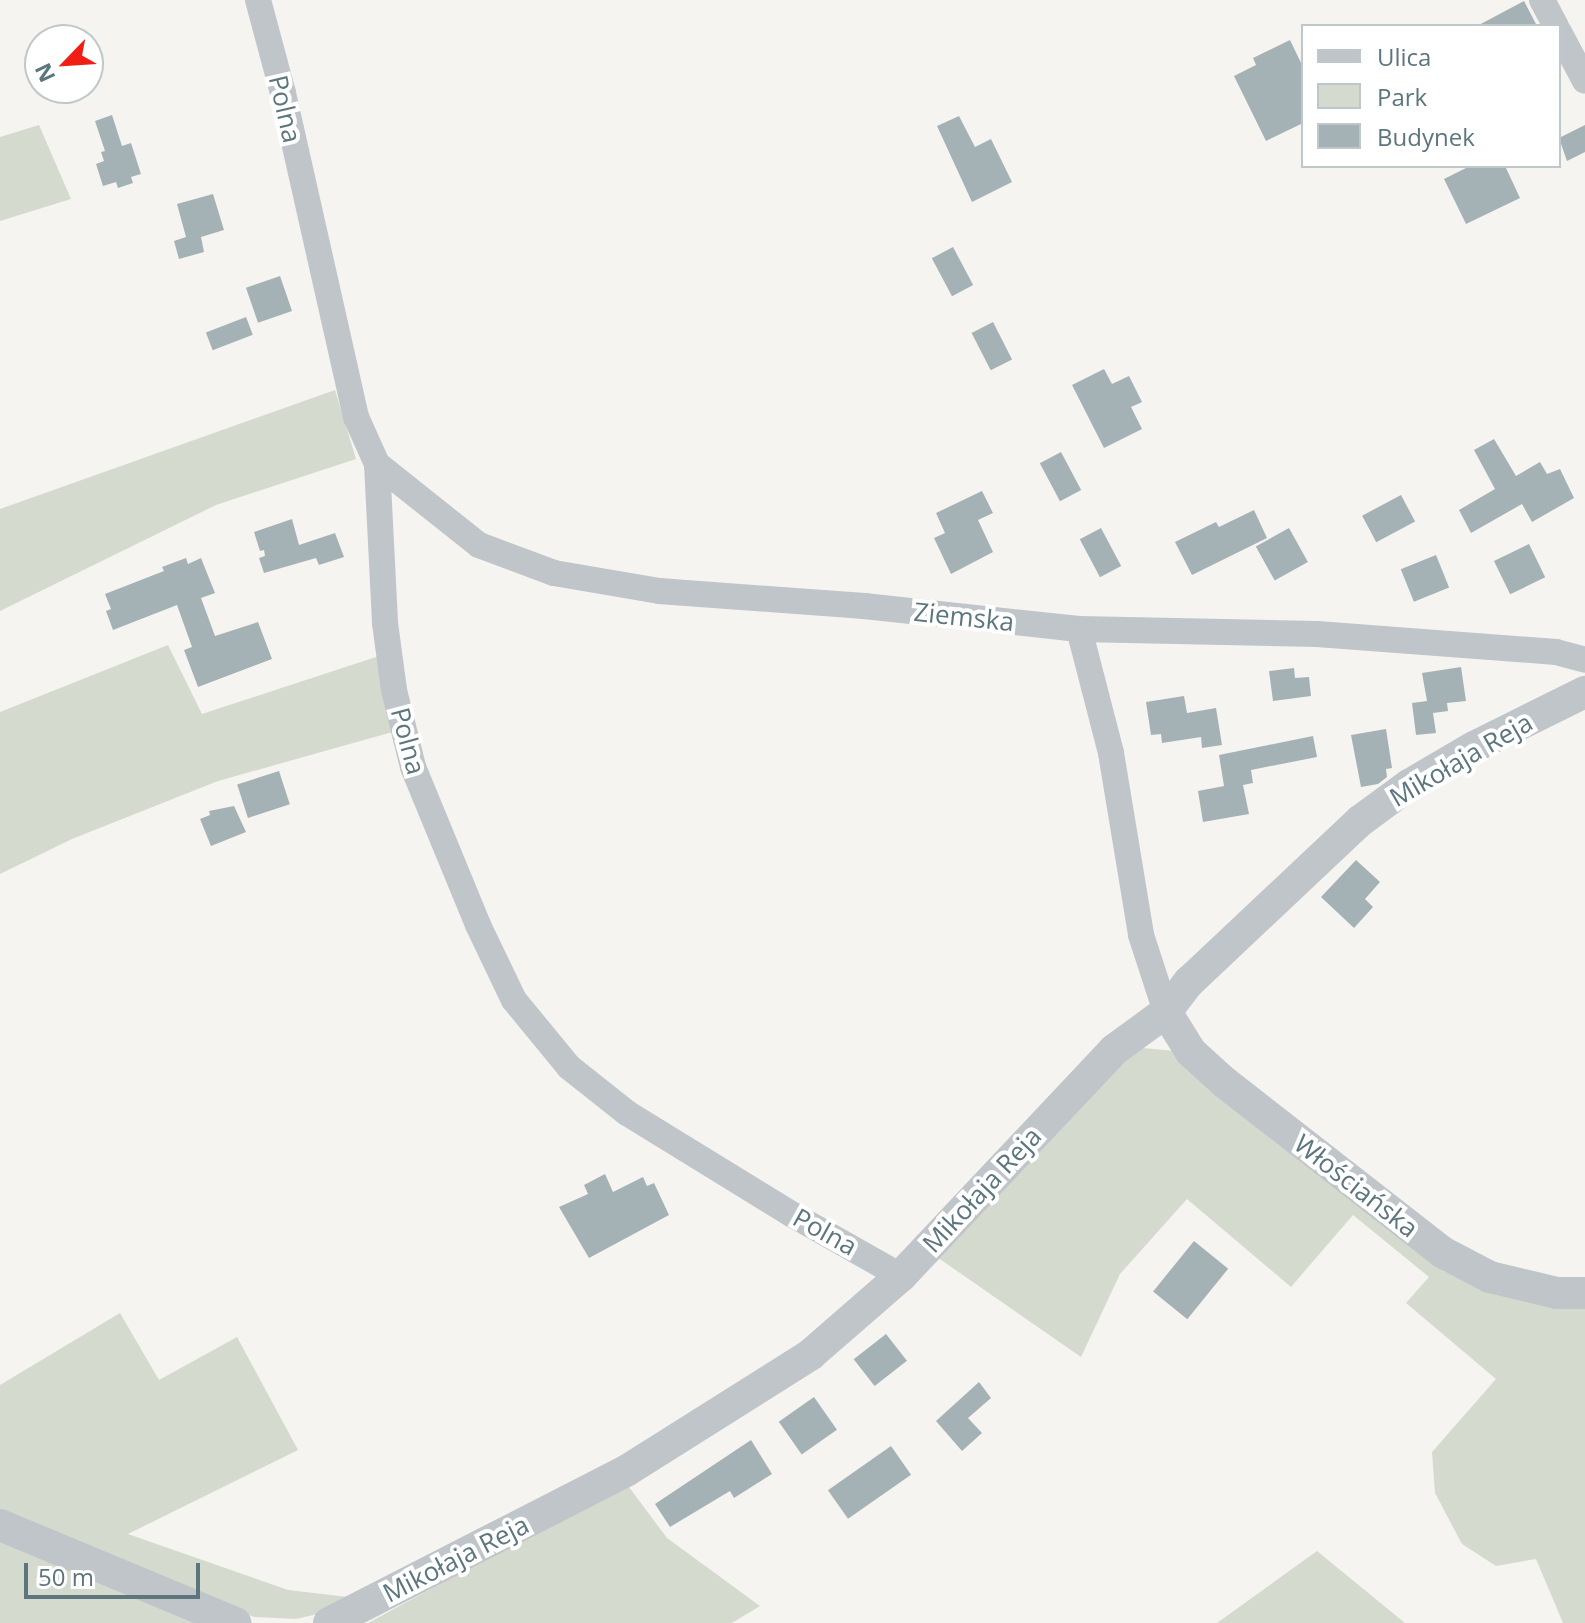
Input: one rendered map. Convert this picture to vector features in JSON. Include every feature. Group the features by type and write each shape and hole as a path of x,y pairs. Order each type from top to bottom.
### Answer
{"street":[{"name":"Polna","path":"258,0 283,93 356,417 377,464 385,623 394,690 413,767 478,925 514,1000 569,1067 627,1113 793,1215 901,1276"},
{"path":"1542,0 1555,24"},
{"path":"1561,36 1585,81"},
{"name":"Ziemska","path":"377,464 479,545 554,573 659,591 864,606 1079,629 1317,634 1556,652 1585,660"},
{"path":"1079,629 1111,753 1141,935 1166,1012"},
{"name":"Mikołaja Reja","path":"329,1623 640,1463 810,1355 901,1276 1114,1050 1166,1012 1189,982 1360,821 1409,785 1474,747 1585,692"},
{"name":"Włościańska","path":"1166,1012 1191,1052 1224,1082 1442,1252 1490,1277 1557,1293 1585,1293"},
{"path":"0,1525 235,1623"}],"green space":[{"path":"39,125 71,199 0,221 0,137"},
{"path":"335,390 356,459 216,505 0,611 0,509"},
{"path":"168,645 202,714 379,656 396,731 218,781 72,839 0,874 0,712"},
{"path":"1143,1048 1175,1051 1451,1266 1443,1271 1538,1303 1585,1303 1585,1623 1563,1623 1536,1559 1496,1566 1462,1544 1435,1493 1432,1452 1496,1379 1406,1303 1429,1277 1353,1215 1291,1287 1187,1199 1120,1274 1081,1357 934,1255 1107,1075"},
{"path":"120,1313 159,1380 237,1337 298,1450 128,1534 288,1590 357,1598 326,1612 296,1619 254,1617 0,1515 0,1385"},
{"path":"626,1483 667,1538 760,1606 732,1623 368,1623"},
{"path":"0,1537 204,1623 0,1623"},
{"path":"1317,1551 1405,1623 1217,1623"}],"building":[{"path":"1524,1 1536,24 1481,24"},
{"path":"1290,40 1301,63 1301,124 1266,141 1234,76 1256,65 1253,58"},
{"path":"112,115 122,146 131,143 141,174 131,177 133,183 118,188 116,182 103,186 96,164 104,161 101,152 105,151 95,121"},
{"path":"959,116 975,147 991,139 1012,182 972,202 937,126"},
{"path":"1585,125 1585,152 1567,161 1561,137"},
{"path":"1466,168 1506,168 1520,198 1466,224 1444,179"},
{"path":"213,194 224,230 201,237 204,252 179,259 174,241 186,237 177,204"},
{"path":"953,247 973,285 952,296 932,258"},
{"path":"280,276 292,311 258,323 246,288"},
{"path":"246,317 253,335 213,350 206,332"},
{"path":"993,322 1012,359 991,370 972,333"},
{"path":"1104,369 1112,384 1129,376 1142,402 1131,407 1142,429 1104,448 1072,385"},
{"path":"1494,439 1516,476 1540,462 1547,474 1560,469 1574,498 1532,522 1522,504 1471,533 1459,510 1495,489 1474,450"},
{"path":"1061,452 1081,490 1060,501 1040,463"},
{"path":"982,491 993,513 978,520 993,552 951,574 934,538 945,533 936,513"},
{"path":"1401,495 1415,521 1376,542 1362,516"},
{"path":"1254,510 1267,538 1192,575 1175,542 1216,522 1219,527"},
{"path":"292,519 299,545 335,533 344,557 319,565 316,558 264,573 259,558 265,556 264,550 260,551 254,532"},
{"path":"1101,528 1121,566 1100,577 1080,539"},
{"path":"1289,528 1308,562 1275,581 1256,546"},
{"path":"1529,544 1545,577 1510,594 1494,561"},
{"path":"1436,555 1449,587 1414,602 1401,569"},
{"path":"186,558 188,564 201,558 215,593 201,598 215,636 258,622 272,659 198,687 184,650 192,647 177,605 113,630 106,611 111,609 105,594 164,571 162,567"},
{"path":"1461,667 1466,701 1447,703 1448,711 1433,713 1436,733 1416,735 1412,703 1427,701 1422,673"},
{"path":"1294,668 1295,678 1309,677 1311,696 1273,701 1269,671"},
{"path":"1184,696 1187,713 1216,708 1222,745 1202,748 1201,737 1162,743 1161,734 1151,735 1146,702"},
{"path":"1386,729 1392,768 1386,769 1387,777 1378,784 1361,787 1351,735"},
{"path":"1313,736 1317,757 1251,770 1253,783 1243,785 1249,814 1203,822 1198,791 1224,786 1219,755"},
{"path":"279,771 290,804 248,818 237,785"},
{"path":"234,806 246,832 211,846 200,819 210,815 209,811"},
{"path":"1356,860 1380,882 1365,899 1373,907 1354,928 1321,897"},
{"path":"605,1174 613,1192 643,1177 647,1186 654,1183 669,1215 589,1258 559,1207 588,1194 584,1185"},
{"path":"1194,1241 1228,1269 1187,1319 1153,1292"},
{"path":"886,1334 907,1361 875,1386 854,1359"},
{"path":"979,1382 991,1398 968,1418 982,1433 962,1451 936,1421"},
{"path":"814,1397 837,1430 802,1454 779,1422"},
{"path":"751,1440 772,1474 734,1498 730,1491 670,1527 655,1504"},
{"path":"891,1446 911,1475 848,1519 828,1490"}]}
